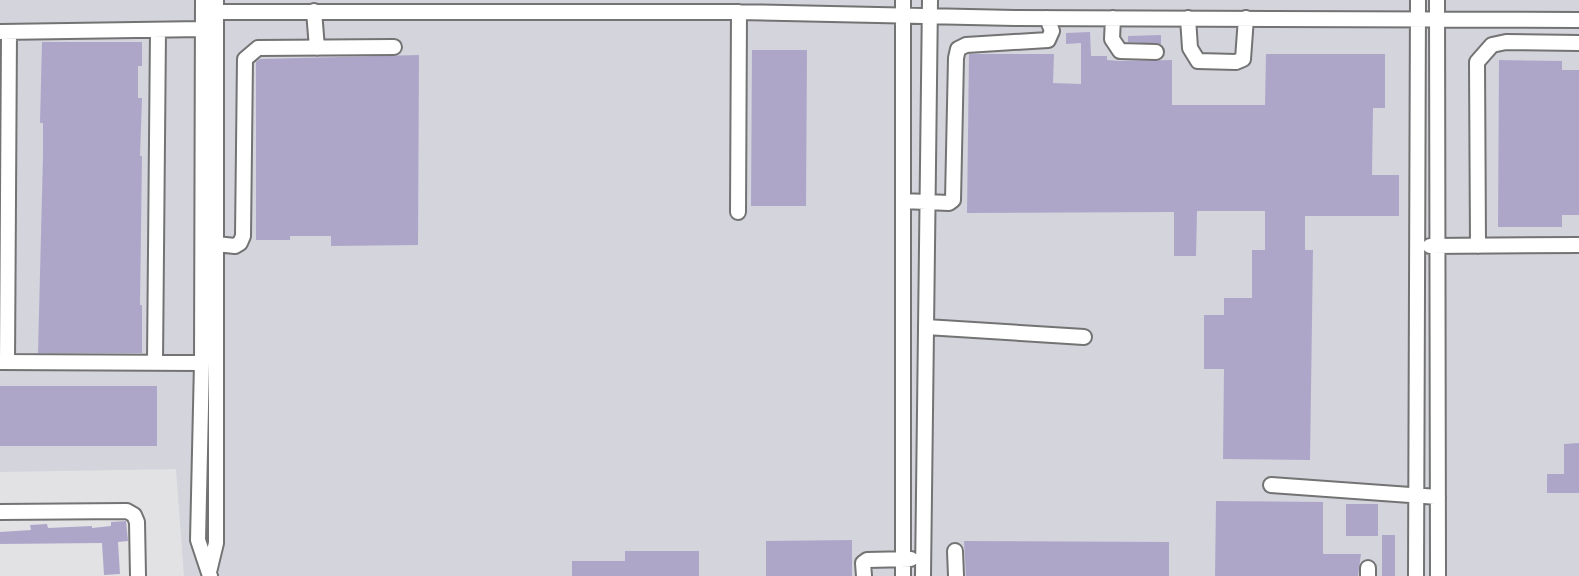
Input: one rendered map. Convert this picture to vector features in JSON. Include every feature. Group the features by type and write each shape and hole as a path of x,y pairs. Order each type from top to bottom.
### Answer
{"street":[{"path":"1416,576 1418,0"},
{"path":"1437,0 1438,576"},
{"path":"210,6 314,11 549,6 739,12 929,7 1047,18 1579,19"},
{"path":"210,6 203,29 202,363 198,540 210,575"},
{"path":"210,6 216,244 216,543 210,575"},
{"path":"903,7 903,576"},
{"path":"923,576 929,7"},
{"path":"314,11 317,48"},
{"path":"738,212 739,12"},
{"path":"903,201 949,203 953,200 958,49 966,45 1048,40 1052,36 1052,30 1047,18"},
{"path":"1113,18 1112,39 1120,51 1156,52"},
{"path":"1188,18 1190,48 1198,61 1236,62 1243,59 1246,18"},
{"path":"202,363 4,362 4,32 203,29"},
{"path":"155,362 158,30"},
{"path":"1478,246 1477,62 1482,53 1492,45 1579,43"},
{"path":"216,244 234,246 240,243 243,236 245,60 258,48 394,47"},
{"path":"1417,247 1579,245"},
{"path":"926,327 1084,337"},
{"path":"902,394 925,394"},
{"path":"1271,485 1438,497"},
{"path":"0,512 127,511 134,515 137,522 138,576"},
{"path":"955,551 956,576"},
{"path":"864,576 863,562 867,560 923,559"}],"shaded area":[{"path":"0,0 1579,0 1579,576 184,576 176,469 0,472"}],"building":[{"path":"1090,32 1091,56 1107,56 1107,60 1120,61 1172,60 1172,105 1265,105 1266,54 1385,54 1385,108 1373,108 1372,175 1399,175 1399,216 1305,216 1305,250 1313,250 1310,460 1223,459 1224,369 1204,369 1204,315 1224,315 1224,298 1252,298 1252,250 1265,250 1265,211 1197,211 1196,256 1174,256 1174,212 967,213 969,54 1054,54 1053,83 1081,84 1081,43 1066,44 1066,33"},
{"path":"1161,35 1161,44 1128,42 1128,36"},
{"path":"42,42 142,42 142,66 138,66 138,98 142,98 142,353 38,353 43,156 43,123 40,123"},
{"path":"752,50 807,50 806,206 751,206"},
{"path":"419,55 418,245 331,246 331,236 290,236 290,240 256,240 256,62 260,59"},
{"path":"1499,60 1562,61 1562,70 1579,70 1579,215 1562,215 1562,227 1498,227"},
{"path":"0,386 157,386 157,446 0,446"},
{"path":"1579,443 1579,493 1547,493 1547,474 1564,474 1564,444"},
{"path":"1216,501 1323,502 1323,554 1361,554 1358,576 1215,576"},
{"path":"1346,504 1378,504 1378,536 1346,536"},
{"path":"126,521 128,541 118,542 120,574 104,575 102,543 0,544 0,532 31,530 30,525 47,524 48,528 92,528"},
{"path":"1382,535 1395,535 1395,576 1382,576"},
{"path":"852,540 852,576 766,576 766,541"},
{"path":"964,541 1169,542 1169,576 966,576"},
{"path":"625,551 699,551 699,576 572,576 572,561 625,561"}]}
